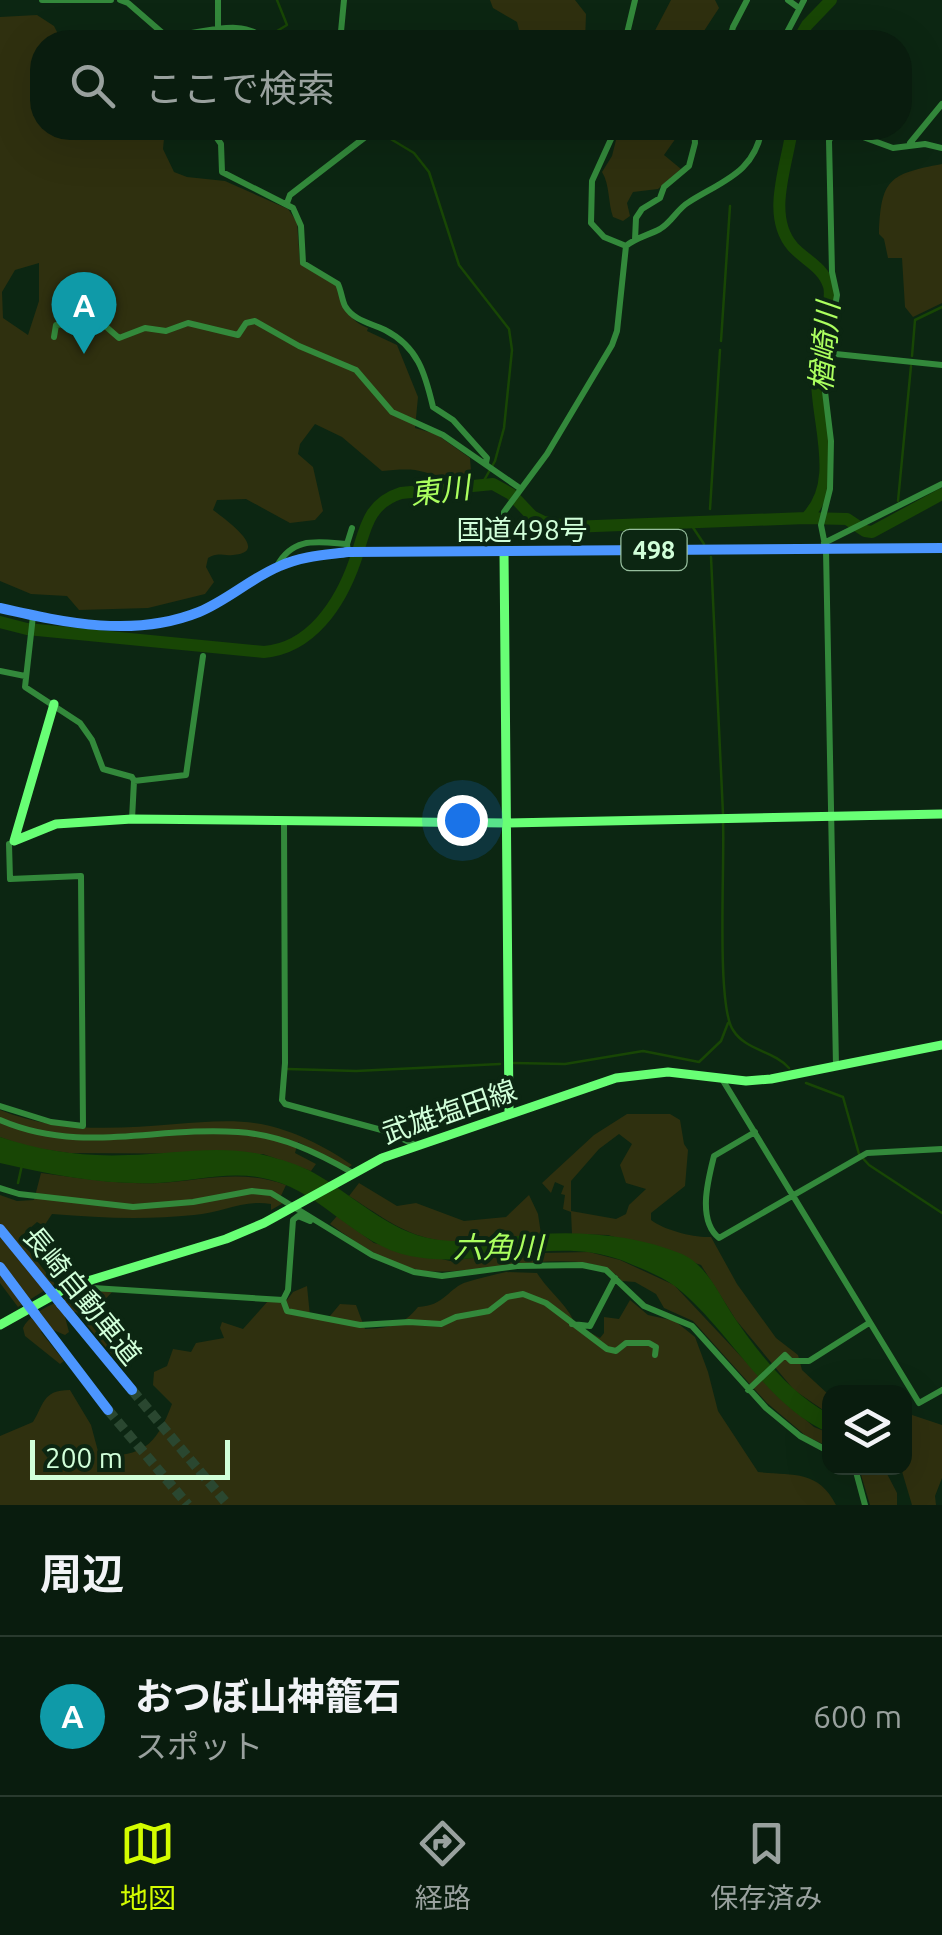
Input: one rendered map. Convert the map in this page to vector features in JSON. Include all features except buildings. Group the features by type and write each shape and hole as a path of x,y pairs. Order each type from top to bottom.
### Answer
{"highway":[{"name":"国道498号","path":"0,608 33,619 112,626 160,622 201,611 277,567 348,548 366,552 942,548"},
{"name":"長崎自動車道","path":"0,1229 132,1390"},
{"name":"長崎自動車道","path":"0,1267 108,1410"}],"street":[{"path":"42,0 112,0"},
{"path":"120,0 128,2 158,30"},
{"path":"218,0 218,30 253,30"},
{"path":"341,30 344,0"},
{"path":"628,30 635,0"},
{"path":"732,30 746,0"},
{"path":"788,0 801,4 788,30"},
{"path":"910,144 942,104"},
{"path":"218,140 222,172 287,203 302,226 303,263 338,284 345,306 359,320 410,347 424,369 433,406 453,420 487,458 486,462"},
{"path":"287,203 290,196 363,140"},
{"path":"611,140 592,182 592,223 604,236 626,246"},
{"path":"635,240 636,218 689,166 696,140"},
{"path":"626,246 665,226 690,201 717,188 737,172 760,140"},
{"path":"829,140 832,272 837,294 823,375 832,440 830,488 822,524 836,1066"},
{"path":"868,140 894,148 910,144 942,148"},
{"path":"509,1114 502,523 509,504 547,454 612,345 626,246"},
{"path":"54,337 56,325 74,324 88,316 120,338 145,328 166,330 188,323 234,336 246,322 255,320 299,346 345,363 364,377 392,412 434,430 499,471 520,490"},
{"path":"826,353 942,365"},
{"path":"825,546 942,484"},
{"path":"348,548 352,528"},
{"path":"33,619 25,687 80,723 92,740 103,769 134,781 186,775 202,656"},
{"path":"0,672 25,676"},
{"path":"0,1106 51,1122 83,1126 81,876 10,879 12,843 54,704"},
{"path":"132,819 134,781"},
{"path":"0,848 56,824 132,819 506,823 942,814"},
{"path":"284,820 282,1100 390,1132 415,1145"},
{"name":"武雄塩田線","path":"0,1325 68,1286 226,1239 415,1145 616,1078 668,1072 771,1080 942,1046"},
{"path":"722,1079 918,1403 942,1390"},
{"path":"0,1120 48,1135 85,1139 203,1132 254,1134 300,1145 352,1174"},
{"path":"754,1132 714,1156 706,1186 706,1209 712,1233 719,1238 867,1153 942,1149"},
{"path":"0,1188 19,1194 132,1206 216,1198 252,1190 271,1192 372,1255 414,1272 442,1276 517,1266 582,1265 606,1270 644,1306 692,1326 749,1389 800,1436 822,1448"},
{"path":"318,1222 298,1216 293,1220 286,1311 379,1326 409,1322 442,1324 456,1316 479,1315 507,1297 523,1294 546,1303 607,1349 616,1351 626,1343 649,1343 656,1347 656,1355"},
{"path":"111,1274 114,1288"},
{"path":"571,1324 590,1326 615,1278"},
{"path":"84,1282 93,1288 284,1300"},
{"path":"749,1389 785,1356 791,1361 809,1361 870,1323"},
{"path":"856,1475 865,1505"}],"shaded area":[{"path":"490,0 575,0 586,14 585,30 519,30 517,22 493,8"},
{"path":"671,0 715,0 719,8 705,30 655,30"},
{"path":"37,15 56,30 30,30 30,140 164,140 163,149 174,172 225,181 288,209 297,222 300,263 337,286 347,312 367,331 397,345 418,397 415,428 436,434 470,458 471,471 450,477 415,470 382,471 342,437 315,424 300,444 298,454 313,467 323,511 315,520 290,523 246,499 217,500 213,510 241,534 248,548 233,555 208,558 206,567 214,582 205,594 148,608 79,610 67,596 31,594 0,581 0,17","holes":["39,263 39,301 28,335 3,318 2,292 15,270"]},
{"path":"616,140 675,140 664,155 681,169 658,189 633,192 627,203 630,216 623,221 613,217 602,172"},
{"path":"942,164 942,303 913,317 905,307 902,258 888,258 879,234 882,201 891,182 899,176"},
{"path":"0,1110 43,1123 86,1128 218,1121 261,1124 309,1140 352,1165 348,1168 298,1142 295,1153 316,1164 311,1171 263,1154 69,1153 28,1147 0,1137"},
{"path":"627,1114 670,1114 680,1120 688,1150 685,1186 651,1213 651,1220 680,1233 711,1237 737,1284 776,1338 798,1355 802,1370 822,1389 822,1409 794,1390 736,1320 701,1265 608,1235 572,1234 571,1212 563,1209 564,1186 555,1182 551,1193 542,1183 594,1135","holes":["619,1134 632,1144 620,1165 626,1183 646,1189 629,1205 626,1214 616,1219 571,1211 571,1181 599,1149"]},
{"path":"41,1173 145,1183 254,1178 286,1185 280,1198 285,1202 271,1210 271,1204 251,1203 204,1214 158,1218 52,1214 44,1226 37,1222 19,1238 55,1284 18,1307 0,1283 0,1195 17,1201 34,1200"},
{"path":"359,1183 397,1206 416,1203 464,1221 506,1217 529,1195 538,1214 541,1234 458,1242 421,1236 349,1196"},
{"path":"337,1216 374,1243 450,1261 499,1254 589,1252 620,1260 674,1285 777,1395 822,1430 822,1444 806,1436 767,1403 693,1321 664,1308 656,1294 635,1282 622,1281 606,1269 556,1261 441,1272 419,1270 383,1257 330,1224"},
{"path":"506,1272 537,1273 575,1324 600,1338 604,1317 619,1319 630,1300 648,1315 675,1321 695,1337 718,1411 758,1472 803,1476 821,1485 836,1505 0,1505 0,1436 33,1422 45,1400 54,1393 70,1390 91,1425 99,1455 127,1454 154,1439 172,1404 153,1385 154,1372 167,1366 173,1349 191,1352 196,1343 224,1338 222,1322 243,1329 268,1301 287,1300 293,1292 307,1286 310,1316 330,1316 340,1304 356,1305 365,1329 388,1327 407,1318 418,1307 441,1300 461,1284"},
{"path":"90,1290 113,1291 95,1310 105,1332 129,1363 119,1363 76,1312 65,1317 69,1332 65,1335 46,1327 41,1332 64,1361 60,1364 25,1336 23,1328 35,1315"},
{"path":"912,1415 942,1425 942,1478 936,1505 912,1505 903,1475 912,1475"},
{"path":"861,1475 888,1475 897,1493 897,1505 870,1505"}],"water":[{"name":"六角川","path":"0,1137 47,1149 95,1155 247,1152 308,1170 386,1221 433,1239 473,1241 576,1233 630,1239 665,1248 691,1259 706,1273 765,1358 788,1384 822,1410 822,1429 767,1386 676,1287 621,1260 569,1251 463,1259 410,1256 373,1241 307,1196 271,1180 229,1176 118,1182 0,1163"}],"waterway":[{"path":"277,0 287,25 279,30"},
{"name":"楢崎川","path":"804,30 831,0"},
{"path":"392,140 414,153 429,172 459,265 509,329 512,350 504,428 495,461 482,484"},
{"name":"楢崎川","path":"790,140 780,189 780,220 793,247 823,274 830,294 817,377 825,470 817,504 806,518"},
{"path":"721,341 730,206"},
{"path":"912,356 915,320 942,307"},
{"path":"710,509 720,350"},
{"path":"898,501 911,366"},
{"name":"東川","path":"0,622 27,629 264,652 281,649 322,621 349,577 374,512 380,504 401,493 493,484 511,494 532,516 570,527 806,518 847,519 872,532 942,494"},
{"path":"690,523 704,544"},
{"path":"711,557 723,814"},
{"path":"723,822 723,963 728,1015 738,1037 789,1068"},
{"path":"514,1063 565,1064 643,1051 699,1062 721,1041 728,1023"},
{"path":"288,1069 356,1071 500,1064"},
{"path":"806,1083 843,1097 859,1154 869,1165 942,1213"},
{"path":"18,1183 22,1165"}],"tunnel":[{"path":"132,1390 228,1505"},
{"path":"108,1410 188,1505"}],"place":[{"name":"おつぼ山神籠石","path":"84,354"}]}
